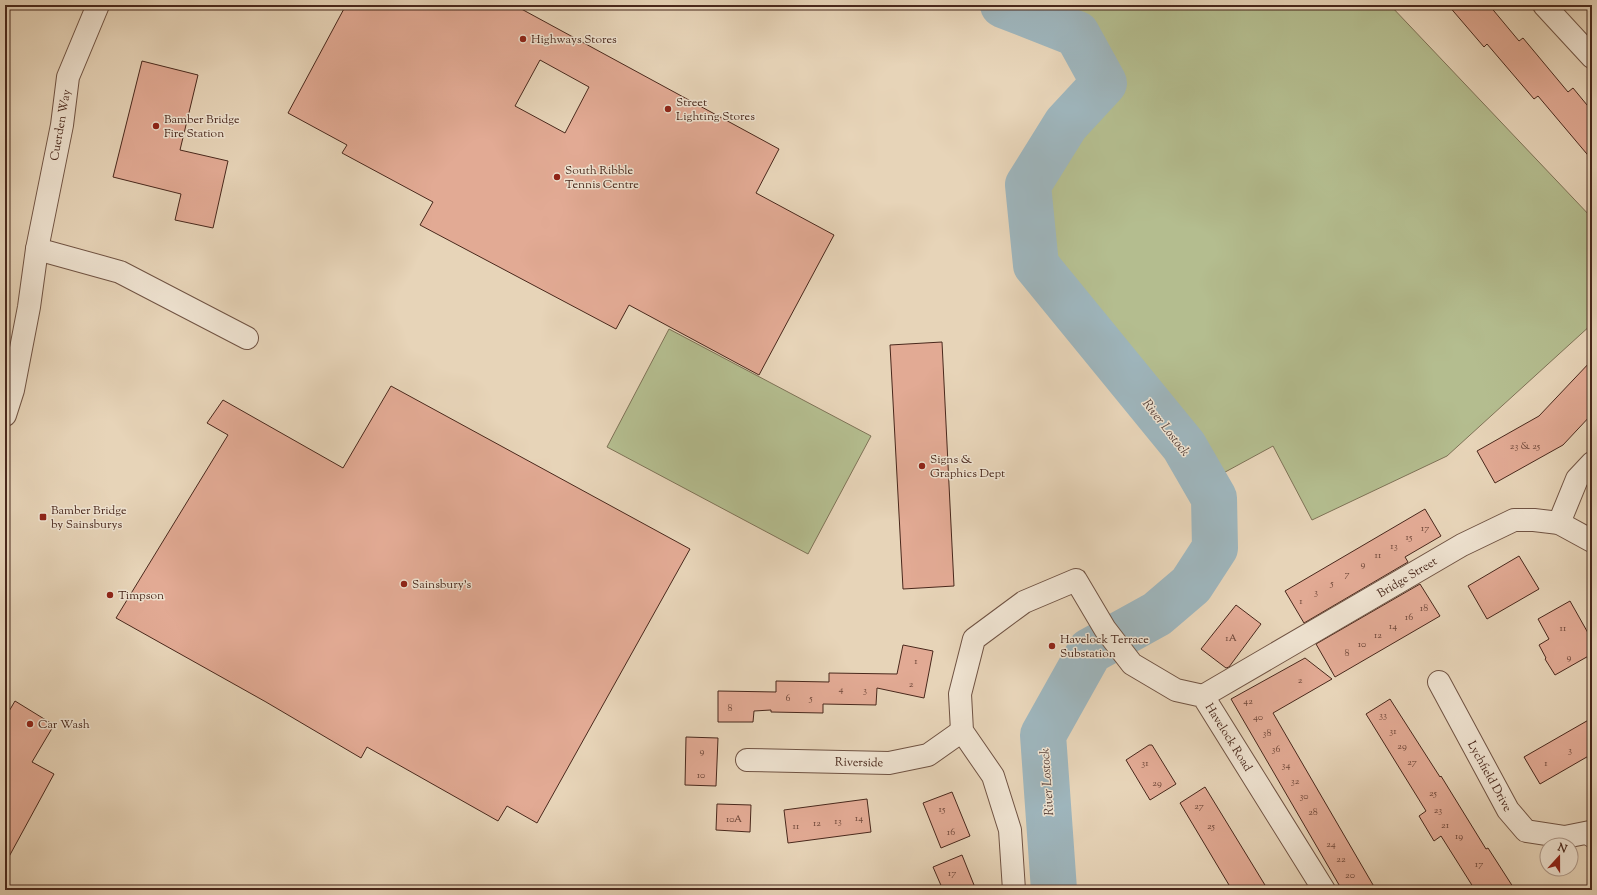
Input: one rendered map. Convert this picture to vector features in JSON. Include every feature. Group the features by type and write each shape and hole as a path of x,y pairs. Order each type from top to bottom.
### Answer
{"street":[{"name":"Cuerden Way","path":"5,415 13,390 34,274 37,249 62,125 68,77 98,5"},
{"path":"1544,5 1592,57"},
{"path":"37,249 120,272 247,338"},
{"path":"1592,463 1577,479 1559,523 1592,541"},
{"name":"Bridge Street","path":"1203,696 1336,620 1462,545 1514,520 1534,520 1559,523"},
{"name":"Havelock Road","path":"962,731 960,694 974,639 1024,602 1076,580 1105,629 1132,664 1176,690 1203,696 1324,890"},
{"name":"Lychfield Drive","path":"1439,682 1508,810 1526,831 1565,837 1591,831"},
{"path":"962,731 993,776 1010,830 1014,890"},
{"name":"Riverside","path":"747,760 889,763 928,755 962,731"}],"green space":[{"path":"1003,5 1390,5 1592,218 1592,324 1447,456 1312,520 1273,446 1205,483 1184,446 1036,265 1028,185 1104,83 1077,34"},
{"path":"669,329 871,436 808,554 607,447"}],"building":[{"name":"South Ribble Tennis Centre","path":"346,5 514,5 779,149 756,193 834,235 759,375 629,305 616,329 420,225 433,202 342,153 347,145 288,113","holes":["540,60 589,87 565,133 515,106"]},
{"path":"1448,5 1489,5 1519,41 1523,38 1568,92 1573,88 1592,111 1592,160 1538,96 1534,99 1487,44 1484,47"},
{"name":"Bamber Bridge Fire Station","path":"142,61 198,75 180,150 228,161 213,228 175,220 181,194 113,177"},
{"name":"Signs & Graphics Dept","path":"942,342 954,586 903,589 890,345"},
{"path":"1592,360 1592,414 1563,445 1495,483 1477,451 1539,416"},
{"name":"Sainsbury's","path":"391,386 690,549 537,823 507,806 498,821 367,747 361,758 266,702 116,618 228,435 207,423 223,400 343,468"},
{"path":"1425,509 1441,536 1405,557 1408,562 1304,623 1285,591"},
{"path":"1519,556 1539,589 1487,619 1468,586"},
{"path":"1420,584 1440,616 1335,677 1316,644"},
{"path":"1570,601 1592,640 1592,654 1555,675 1545,659 1546,658 1539,645 1549,639 1538,619"},
{"path":"1236,605 1261,624 1229,667 1226,668 1201,649"},
{"path":"903,645 933,651 924,698 877,688 876,705 823,704 823,713 771,712 771,710 754,711 753,722 718,722 718,691 776,692 776,681 829,682 829,673 897,674"},
{"path":"1305,658 1332,679 1273,713 1376,890 1342,890 1231,699"},
{"path":"1390,699 1440,777 1441,776 1486,849 1488,848 1515,890 1475,890 1441,836 1434,841 1419,816 1426,811 1366,714"},
{"path":"15,701 54,725 32,762 54,774 5,864 5,718"},
{"path":"1592,718 1592,754 1540,784 1524,757"},
{"path":"686,737 718,738 716,786 685,785"},
{"path":"1149,745 1152,745 1176,784 1150,800 1126,760"},
{"path":"1205,787 1268,890 1232,890 1180,803"},
{"path":"952,792 970,836 941,848 923,803"},
{"path":"867,799 871,832 788,843 784,810"},
{"path":"717,804 751,805 750,832 716,830"},
{"path":"962,855 976,890 943,890 933,867"}],"waterway":[{"name":"River Lostock","path":"1003,5 1077,34 1104,83 1066,124 1028,185 1036,265 1184,446 1214,498 1215,548 1191,585 1157,614 1090,651 1043,735 1054,890"}],"place":[{"name":"Highways Stores","path":"523,39"},
{"name":"Street Lighting Stores","path":"668,109"},
{"name":"Bamber Bridge Fire Station","path":"156,126"},
{"name":"South Ribble Tennis Centre","path":"557,177"},
{"name":"Signs & Graphics Dept","path":"922,466"},
{"name":"Bamber Bridge by Sainsburys","path":"43,517"},
{"name":"Sainsbury's","path":"404,584"},
{"name":"Timpson","path":"110,595"},
{"name":"Havelock Terrace Substation","path":"1052,646"},
{"name":"Car Wash","path":"30,724"}]}
